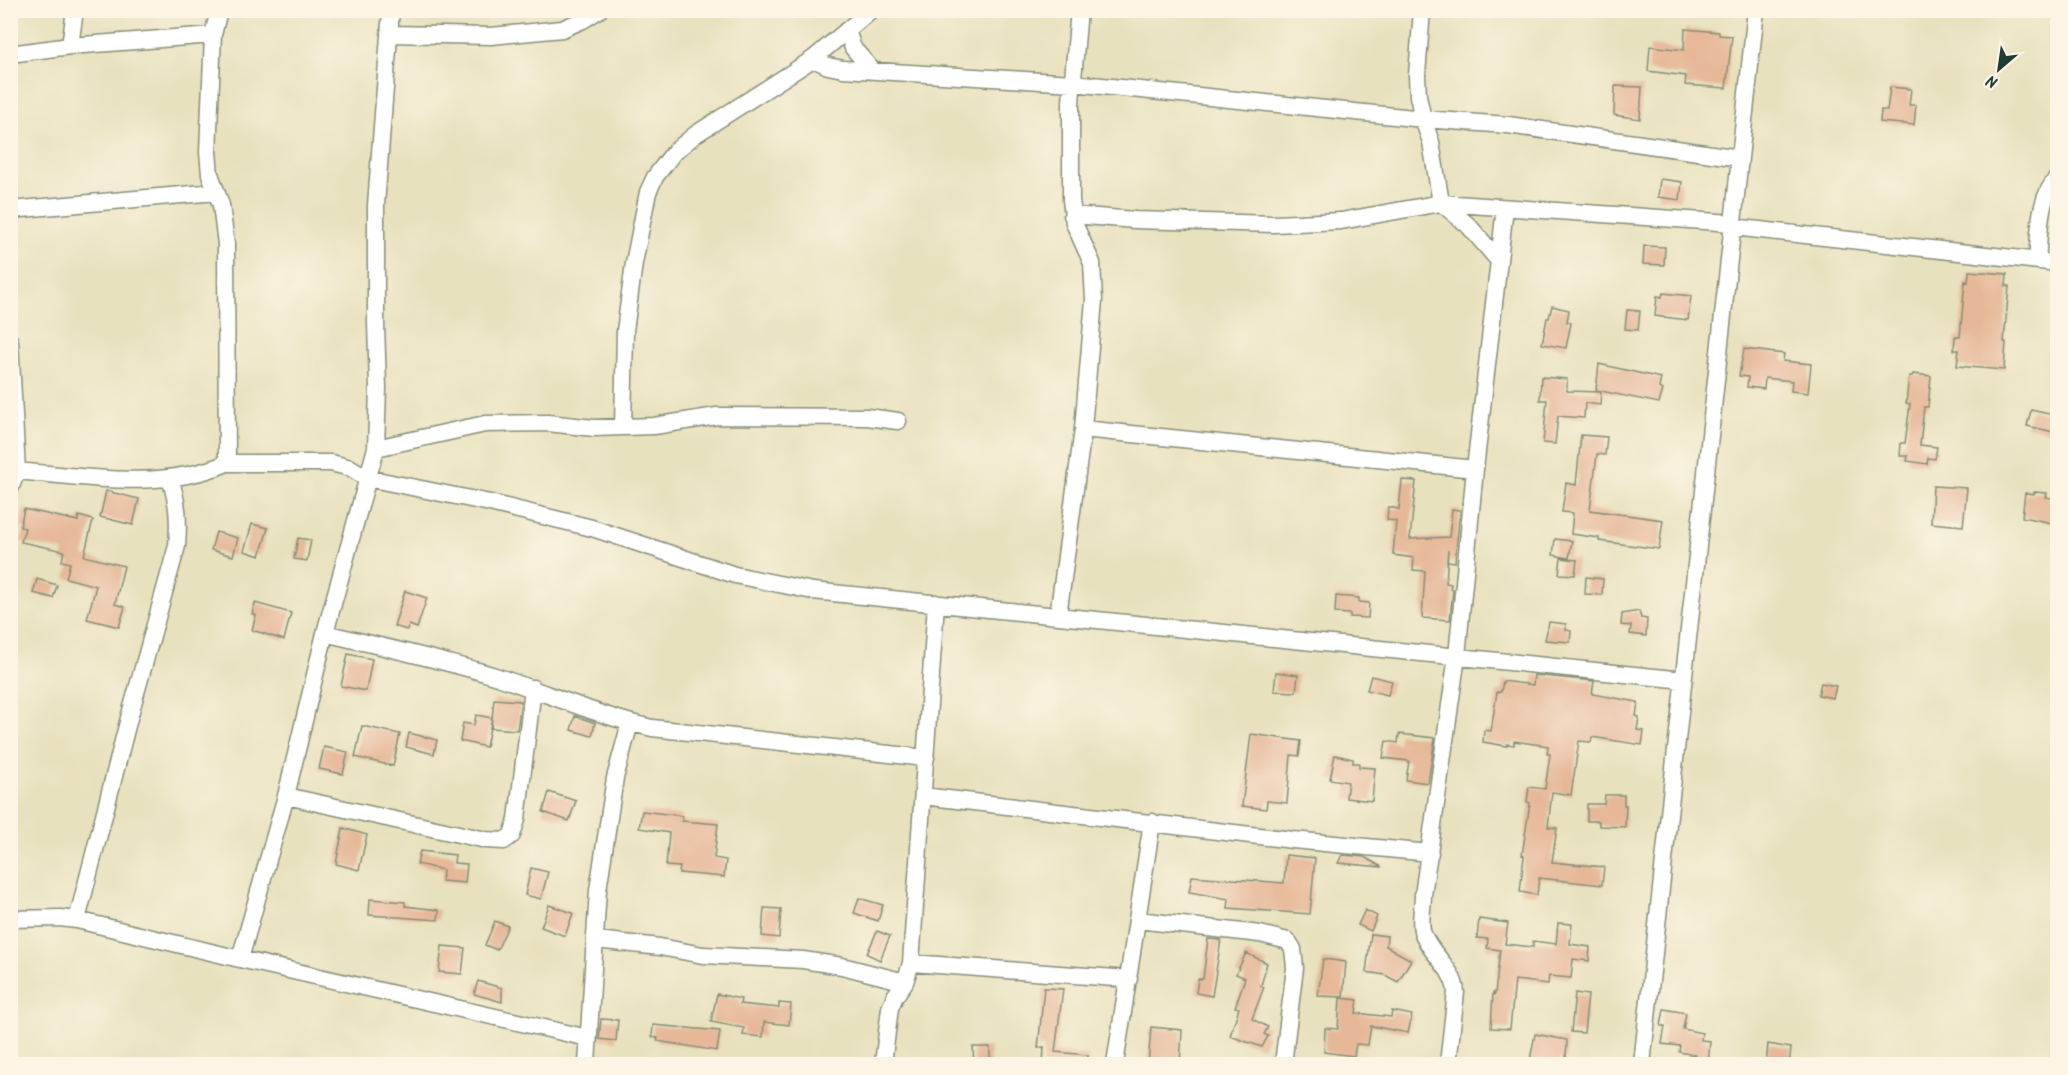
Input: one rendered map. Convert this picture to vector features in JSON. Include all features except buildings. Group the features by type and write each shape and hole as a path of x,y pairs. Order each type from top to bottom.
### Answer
{"street":[{"path":"70,46 75,10"},
{"path":"219,10 213,35 208,152 210,174 221,205 226,266 227,463"},
{"path":"240,959 286,796 326,633 376,448 378,388 376,206 391,10"},
{"path":"390,34 491,36 562,29 584,20 599,10"},
{"path":"623,427 626,332 633,274 648,192 655,177 674,152 696,134 813,59 871,10"},
{"path":"1058,616 1083,429 1094,300 1092,263 1072,215 1073,83 1079,10"},
{"path":"1422,10 1417,75 1418,96 1431,142 1441,204 1468,225 1499,261"},
{"path":"1642,1065 1756,10"},
{"path":"847,30 853,48 872,70"},
{"path":"10,54 70,46 213,35"},
{"path":"813,59 828,66 1073,83 1423,119 1508,125 1740,158"},
{"path":"2037,261 2043,203 2048,188 2058,177"},
{"path":"10,210 216,192"},
{"path":"1072,215 1135,220 1274,224 1341,221 1441,204 1733,225 2058,263"},
{"path":"1448,1065 1456,992 1455,982 1452,974 1438,958 1422,932 1423,895 1457,656 1475,469 1505,208"},
{"path":"10,341 17,471 10,489"},
{"path":"376,448 485,424 548,423 594,428 654,426 717,416 867,417 898,421"},
{"path":"1083,429 1475,469"},
{"path":"17,471 170,479 212,470 227,463 331,463 351,468 367,478 490,503 592,528 735,575 813,591 1684,680"},
{"path":"77,920 129,718 177,546 179,524 177,499 170,479"},
{"path":"883,1065 890,1008 905,982 911,963 936,603"},
{"path":"326,633 473,669 630,723 652,728 926,758"},
{"path":"286,796 486,840 504,841 512,836 516,819 533,688"},
{"path":"587,1065 598,890 615,778 630,723"},
{"path":"923,796 1293,840 1430,853"},
{"path":"1115,1065 1152,822"},
{"path":"10,919 24,917 77,920 588,1038"},
{"path":"1137,920 1260,934 1288,942 1293,949 1296,968 1283,1065"},
{"path":"596,940 703,955 803,960 843,966 905,982"},
{"path":"911,963 1129,979"}]}
